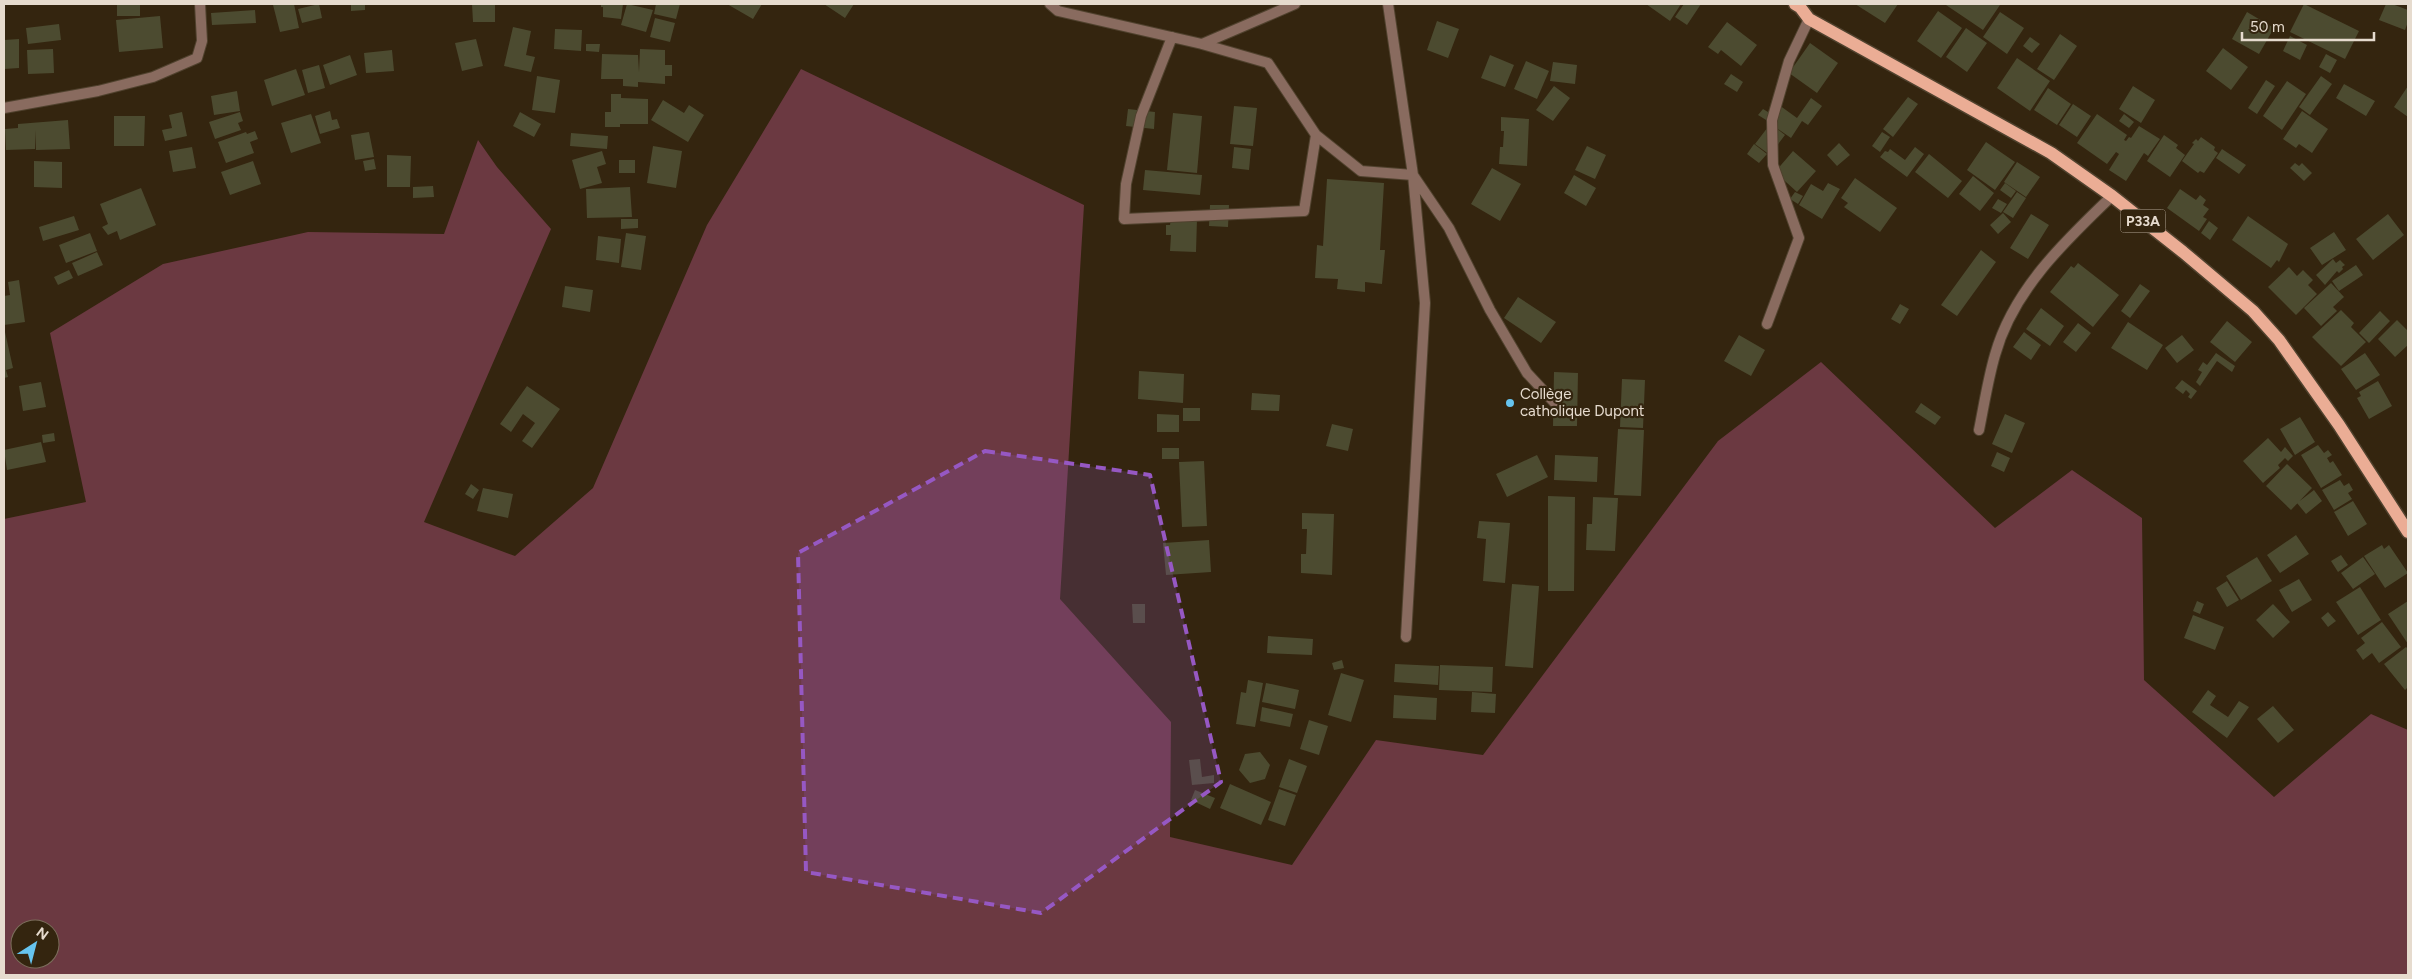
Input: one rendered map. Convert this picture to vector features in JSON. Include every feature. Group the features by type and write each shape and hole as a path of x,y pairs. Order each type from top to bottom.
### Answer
{"main road":[{"name":"P33A","path":"1799,5 1809,19 2051,153 2112,196 2246,305 2279,340 2339,425 2408,532"}],"street":[{"path":"4,108 98,91 153,77 197,58 202,40 200,4"},
{"path":"1050,4 1058,11 1202,44 1268,63 1316,135 1361,171 1413,175"},
{"path":"1202,44 1296,4"},
{"path":"1388,4 1413,175 1425,303 1406,637"},
{"path":"1767,324 1799,238 1773,165 1772,120 1789,61 1809,19"},
{"path":"1172,37 1141,116 1126,184 1124,219 1304,211 1316,135"},
{"path":"1413,175 1449,228 1490,310 1527,373 1554,402"},
{"path":"1979,430 1995,354 2010,316 2030,285 2061,245 2112,196"}],"highlighted area":[{"path":"985,451 1150,475 1221,782 1041,913 806,872 798,553"}],"shaded area":[{"path":"801,69 1084,205 1060,599 1171,722 1170,837 1292,865 1376,740 1483,755 1718,441 1821,362 1995,528 2072,470 2142,518 2144,680 2274,797 2371,714 2408,730 2408,975 4,975 4,519 86,502 50,333 163,264 308,232 444,234 478,140 497,167 551,229 424,522 515,556 593,488 707,225"}],"building":[{"path":"117,4 140,4 140,16 117,16"},
{"path":"294,4 299,28 280,32 273,5"},
{"path":"319,4 322,18 302,23 298,9"},
{"path":"351,4 365,4 365,10 351,11"},
{"path":"472,4 495,4 495,22 473,22"},
{"path":"601,4 623,4 621,19 603,17 603,7 601,7"},
{"path":"627,4 653,10 646,32 621,25"},
{"path":"656,4 680,4 676,19 654,14"},
{"path":"727,4 762,4 753,19"},
{"path":"824,4 854,4 845,18"},
{"path":"1646,4 1681,4 1670,21"},
{"path":"1684,4 1701,4 1687,25 1675,17"},
{"path":"1855,4 1898,4 1885,23"},
{"path":"1947,4 1997,4 2000,5 1983,30"},
{"path":"2304,4 2359,31 2345,59 2290,32"},
{"path":"2386,4 2392,4 2408,10 2408,22 2405,30 2379,20"},
{"path":"255,10 256,23 212,25 211,13"},
{"path":"1938,11 1962,28 1941,58 1917,41"},
{"path":"2000,12 2024,28 2007,54 1983,37"},
{"path":"2247,12 2274,28 2259,54 2232,39"},
{"path":"160,16 163,48 119,52 116,20"},
{"path":"655,18 675,23 670,42 650,37"},
{"path":"1437,21 1459,29 1448,58 1427,50"},
{"path":"1727,22 1757,45 1741,66 1721,50 1718,54 1708,47"},
{"path":"59,24 61,40 28,44 26,28"},
{"path":"513,27 531,31 526,55 535,57 531,72 504,66"},
{"path":"1966,28 1987,43 1967,72 1946,57"},
{"path":"555,29 582,30 581,51 554,49"},
{"path":"2060,34 2077,46 2054,80 2037,69"},
{"path":"2290,36 2307,45 2300,60 2283,51"},
{"path":"2030,37 2040,44 2032,53 2023,46"},
{"path":"19,39 19,68 4,69 4,40"},
{"path":"476,39 483,66 462,71 455,43"},
{"path":"1810,43 1838,63 1817,93 1789,73"},
{"path":"586,44 600,44 599,52 586,51"},
{"path":"2223,48 2248,67 2231,90 2206,71"},
{"path":"53,49 54,73 28,74 27,50"},
{"path":"640,49 665,50 665,65 672,65 672,76 665,76 665,84 638,82 638,87 623,86 623,79 601,79 602,54 638,55 639,72"},
{"path":"392,50 394,71 366,73 364,53"},
{"path":"2326,54 2337,60 2330,73 2319,67"},
{"path":"350,55 357,75 330,85 323,65"},
{"path":"1490,55 1514,65 1505,87 1481,78"},
{"path":"2017,58 2050,81 2030,111 1997,88"},
{"path":"1526,61 1549,71 1537,99 1514,89"},
{"path":"1553,62 1577,65 1575,84 1550,81"},
{"path":"319,65 325,88 308,93 302,70"},
{"path":"296,69 305,95 272,106 264,80"},
{"path":"1731,74 1743,82 1737,92 1724,84"},
{"path":"537,76 560,80 555,113 532,110"},
{"path":"2321,76 2332,84 2310,115 2299,107"},
{"path":"2266,80 2275,86 2257,114 2248,108"},
{"path":"2287,81 2306,94 2282,130 2263,116"},
{"path":"2344,84 2375,101 2366,116 2336,98"},
{"path":"1554,86 1570,98 1553,121 1536,110"},
{"path":"2133,86 2155,100 2141,123 2119,109"},
{"path":"2408,86 2408,117 2394,107"},
{"path":"2048,88 2071,104 2057,125 2034,110"},
{"path":"237,91 240,111 214,115 211,96"},
{"path":"611,94 621,94 621,98 648,99 648,124 620,124 620,127 605,127 605,112 611,112"},
{"path":"1908,97 1918,104 1893,137 1883,129"},
{"path":"1811,98 1822,106 1808,125 1802,121 1791,138 1772,125 1785,135 1770,155 1755,144 1771,123 1758,115 1763,109 1768,112 1775,102 1797,118"},
{"path":"663,100 684,113 689,105 704,115 688,142 651,120"},
{"path":"2073,104 2091,116 2077,137 2059,125"},
{"path":"1234,106 1257,108 1253,146 1230,144"},
{"path":"1128,109 1155,112 1154,129 1126,126"},
{"path":"330,111 332,120 337,119 340,128 320,134 315,116"},
{"path":"2302,111 2328,129 2312,153 2299,144 2296,148 2283,139"},
{"path":"182,112 187,136 165,141 162,130 172,128 169,115"},
{"path":"240,112 243,121 238,123 241,130 215,139 209,122"},
{"path":"520,112 541,124 534,137 513,126"},
{"path":"1173,113 1202,116 1197,173 1167,170"},
{"path":"311,114 321,143 291,153 281,123"},
{"path":"2097,114 2127,135 2124,140 2126,141 2129,137 2131,138 2139,126 2160,139 2148,156 2144,153 2126,181 2109,170 2119,154 2116,152 2107,164 2077,143"},
{"path":"2124,114 2134,122 2129,128 2119,121"},
{"path":"114,116 145,116 144,146 114,146"},
{"path":"1501,117 1529,119 1527,166 1499,164 1500,147 1503,147 1504,131 1501,131"},
{"path":"68,120 70,149 36,150 35,130 35,149 6,150 5,129 18,128 18,124"},
{"path":"255,131 258,139 250,142 254,153 226,163 218,142 246,132 247,134"},
{"path":"369,132 374,157 355,160 351,135"},
{"path":"1882,132 1890,137 1880,152 1872,146"},
{"path":"571,133 608,136 607,149 570,146"},
{"path":"2164,135 2178,145 2176,148 2185,155 2170,177 2147,161"},
{"path":"2201,137 2215,147 2214,150 2218,153 2204,173 2200,171 2198,173 2182,161 2194,144 2192,143 2196,139 2198,141"},
{"path":"1986,142 2015,162 1995,190 1967,170"},
{"path":"1839,143 1850,155 1837,166 1827,155"},
{"path":"1754,144 1767,154 1759,163 1747,154"},
{"path":"653,146 682,151 676,188 647,183"},
{"path":"1587,146 1606,155 1595,179 1575,170"},
{"path":"192,147 196,168 173,172 169,151"},
{"path":"1234,147 1251,149 1249,170 1232,168"},
{"path":"1915,147 1924,154 1907,177 1880,157 1885,151 1888,152 1890,149 1905,160"},
{"path":"2222,149 2246,165 2239,174 2216,158"},
{"path":"602,151 606,164 597,167 602,183 580,189 572,160"},
{"path":"1793,151 1816,171 1797,192 1775,172"},
{"path":"1929,154 1962,181 1948,198 1915,172"},
{"path":"387,155 411,156 410,187 387,187"},
{"path":"374,159 376,169 365,171 363,161"},
{"path":"619,160 635,160 635,173 619,173"},
{"path":"34,161 62,162 62,188 34,187"},
{"path":"253,161 261,184 230,195 221,172"},
{"path":"2017,162 2040,177 2026,197 2004,182"},
{"path":"2295,163 2299,166 2302,163 2312,173 2304,181 2290,168"},
{"path":"1492,168 1521,184 1500,221 1471,204"},
{"path":"1145,170 1202,175 1200,195 1143,190"},
{"path":"1574,175 1596,188 1586,206 1564,193"},
{"path":"1973,176 1994,193 1980,211 1959,194"},
{"path":"1855,178 1897,208 1880,232 1844,207 1848,203 1841,198"},
{"path":"1327,179 1384,183 1380,250 1385,250 1382,284 1365,282 1365,292 1337,289 1338,279 1315,278 1317,245 1323,246"},
{"path":"1828,183 1840,189 1822,219 1799,205 1811,184 1823,191"},
{"path":"2005,183 2016,191 2011,198 2000,190"},
{"path":"433,186 434,197 413,198 413,187"},
{"path":"630,187 632,217 587,218 586,189"},
{"path":"141,188 156,225 120,240 117,231 108,235 102,227 108,224 100,204"},
{"path":"2180,189 2196,200 2200,195 2206,200 2203,205 2209,209 2203,217 2207,219 2199,231 2167,208"},
{"path":"1795,192 1803,196 1798,204 1790,199"},
{"path":"2017,192 2026,198 2013,218 2003,212"},
{"path":"1998,199 2007,204 2001,213 1992,208"},
{"path":"1210,205 1229,205 1228,227 1209,226"},
{"path":"2003,213 2011,222 1998,234 1990,225"},
{"path":"2031,214 2049,225 2028,259 2010,248"},
{"path":"2388,214 2404,235 2373,260 2356,239"},
{"path":"74,216 79,230 43,241 39,227"},
{"path":"2248,216 2288,244 2279,262 2277,260 2271,268 2232,240"},
{"path":"1171,218 1197,219 1196,252 1170,251 1171,235 1166,235 1166,225 1170,225"},
{"path":"621,219 638,219 638,228 621,229"},
{"path":"2209,221 2218,228 2210,240 2201,233"},
{"path":"2334,232 2346,250 2322,265 2310,248"},
{"path":"90,233 97,251 66,263 59,245"},
{"path":"626,233 646,236 641,270 621,267"},
{"path":"598,236 621,239 619,263 596,260"},
{"path":"1981,250 1996,262 1957,316 1941,305"},
{"path":"97,252 103,265 78,276 72,263"},
{"path":"2333,259 2336,263 2340,260 2345,265 2325,285 2316,275"},
{"path":"2078,263 2119,295 2093,327 2050,292 2071,266 2074,268"},
{"path":"2356,265 2363,275 2339,291 2332,281"},
{"path":"2289,267 2297,276 2303,270 2313,280 2308,285 2317,294 2296,315 2268,287"},
{"path":"69,270 73,278 58,285 54,277"},
{"path":"19,280 25,322 4,325 4,296 10,295 8,282"},
{"path":"2331,283 2344,297 2333,307 2337,311 2321,326 2304,308"},
{"path":"2140,284 2150,291 2130,318 2121,311"},
{"path":"565,286 593,290 590,312 562,307"},
{"path":"1518,297 1556,322 1541,343 1504,318"},
{"path":"1900,304 1909,309 1900,324 1891,319"},
{"path":"2041,308 2064,326 2050,346 2026,329"},
{"path":"2341,310 2354,323 2351,327 2366,342 2341,366 2312,337"},
{"path":"2380,311 2390,321 2369,343 2359,333"},
{"path":"2397,320 2408,331 2408,345 2395,357 2378,339"},
{"path":"2227,321 2252,342 2235,362 2210,342"},
{"path":"2128,322 2163,345 2147,370 2111,348"},
{"path":"2078,323 2091,333 2076,352 2063,342"},
{"path":"5,332 13,368 6,370 8,377 4,378"},
{"path":"2024,332 2041,345 2031,360 2013,347"},
{"path":"1739,335 1765,350 1751,376 1724,361"},
{"path":"2182,335 2194,350 2177,363 2165,348"},
{"path":"2216,353 2235,366 2232,372 2217,361 2200,386 2196,382 2202,372 2198,370 2203,362 2207,365"},
{"path":"2365,353 2380,375 2356,390 2341,369"},
{"path":"1139,371 1184,374 1183,403 1138,399"},
{"path":"1554,372 1578,373 1577,426 1553,426"},
{"path":"1622,379 1645,380 1643,428 1620,427"},
{"path":"2182,380 2197,391 2191,399 2188,397 2190,394 2186,390 2183,394 2175,388"},
{"path":"2378,381 2392,406 2369,419 2357,398 2361,396 2359,392"},
{"path":"41,382 46,407 23,411 19,386"},
{"path":"527,386 560,409 532,448 522,441 535,423 523,414 511,432 500,424"},
{"path":"1252,393 1280,395 1279,411 1251,410"},
{"path":"1921,403 1941,417 1935,425 1915,412"},
{"path":"1183,408 1200,408 1200,421 1183,421"},
{"path":"1157,414 1179,415 1179,432 1157,432"},
{"path":"2005,414 2025,423 2012,453 1992,444"},
{"path":"2300,417 2315,442 2295,455 2280,429"},
{"path":"1332,424 1353,429 1348,451 1326,446"},
{"path":"1618,429 1644,430 1641,496 1614,495"},
{"path":"54,433 55,441 43,443 42,435"},
{"path":"2268,438 2281,452 2285,447 2293,456 2288,461 2285,458 2278,465 2280,468 2263,483 2243,461"},
{"path":"41,442 46,462 7,470 4,450"},
{"path":"2318,445 2324,453 2328,450 2332,455 2327,458 2330,463 2333,461 2342,475 2321,488 2301,455"},
{"path":"1162,448 1179,448 1179,459 1162,459"},
{"path":"1997,452 2010,458 2004,472 1991,466"},
{"path":"1537,455 1548,477 1507,497 1496,474"},
{"path":"1555,455 1598,457 1597,482 1554,480"},
{"path":"1204,461 1207,526 1182,527 1179,462"},
{"path":"2287,464 2312,488 2291,510 2266,486"},
{"path":"2340,480 2344,486 2349,483 2353,490 2348,493 2352,499 2334,510 2322,490"},
{"path":"471,484 479,490 473,499 465,494"},
{"path":"483,488 513,494 508,518 477,511"},
{"path":"2314,490 2322,501 2306,514 2297,503"},
{"path":"1548,496 1575,497 1574,591 1548,591"},
{"path":"1593,497 1618,498 1615,551 1586,550 1587,524 1592,524"},
{"path":"2353,501 2367,524 2348,536 2334,512"},
{"path":"1302,513 1334,514 1332,575 1301,573 1301,554 1306,554 1307,529 1302,529"},
{"path":"1479,521 1510,523 1505,583 1483,581 1486,539 1477,538"},
{"path":"2296,535 2309,554 2280,573 2267,555"},
{"path":"1209,540 1211,572 1166,575 1163,543"},
{"path":"2382,545 2384,549 2389,545 2408,573 2385,588 2364,556"},
{"path":"2341,555 2348,565 2338,572 2331,561"},
{"path":"2257,557 2272,581 2241,600 2226,576"},
{"path":"2363,557 2375,574 2353,589 2341,573"},
{"path":"2299,579 2312,600 2292,612 2279,590"},
{"path":"2227,581 2239,600 2227,607 2216,588"},
{"path":"1512,584 1539,586 1533,668 1505,666"},
{"path":"2360,587 2381,620 2358,635 2336,602"},
{"path":"2197,601 2204,604 2200,614 2193,611"},
{"path":"2408,601 2408,644 2388,614"},
{"path":"1132,604 1145,604 1145,623 1133,623"},
{"path":"2273,604 2290,622 2273,638 2256,620"},
{"path":"2328,612 2336,621 2328,627 2321,618"},
{"path":"2193,615 2224,627 2215,650 2184,638"},
{"path":"2382,622 2401,647 2379,663 2372,653 2363,660 2356,650 2365,643 2361,638"},
{"path":"1268,636 1313,639 1312,655 1267,653"},
{"path":"2406,647 2408,649 2408,687 2405,690 2384,664"},
{"path":"1342,660 1344,668 1334,670 1332,663"},
{"path":"1395,664 1439,666 1438,685 1394,682"},
{"path":"1440,665 1493,667 1492,692 1439,690"},
{"path":"1341,673 1364,680 1351,722 1328,715"},
{"path":"1248,680 1263,683 1255,727 1236,724 1241,692 1246,693"},
{"path":"1266,683 1299,690 1295,709 1262,702"},
{"path":"2208,690 2216,696 2210,705 2228,717 2239,701 2249,707 2227,738 2192,712"},
{"path":"1472,692 1496,694 1495,713 1471,712"},
{"path":"1394,695 1437,698 1436,720 1393,718"},
{"path":"2273,706 2294,730 2278,743 2257,719"},
{"path":"1262,707 1293,714 1290,727 1260,721"},
{"path":"1309,720 1328,726 1319,755 1300,749"},
{"path":"1260,752 1270,765 1265,779 1250,783 1239,770 1245,754"},
{"path":"1200,759 1202,777 1214,775 1214,783 1192,785 1189,760"},
{"path":"1289,759 1307,766 1297,793 1279,787"},
{"path":"1230,784 1271,802 1261,825 1220,808"},
{"path":"1279,789 1296,795 1285,826 1268,820"},
{"path":"1195,790 1215,798 1210,809 1191,800"}],"place":[{"name":"Collège catholique Dupont","path":"1510,403"}]}
